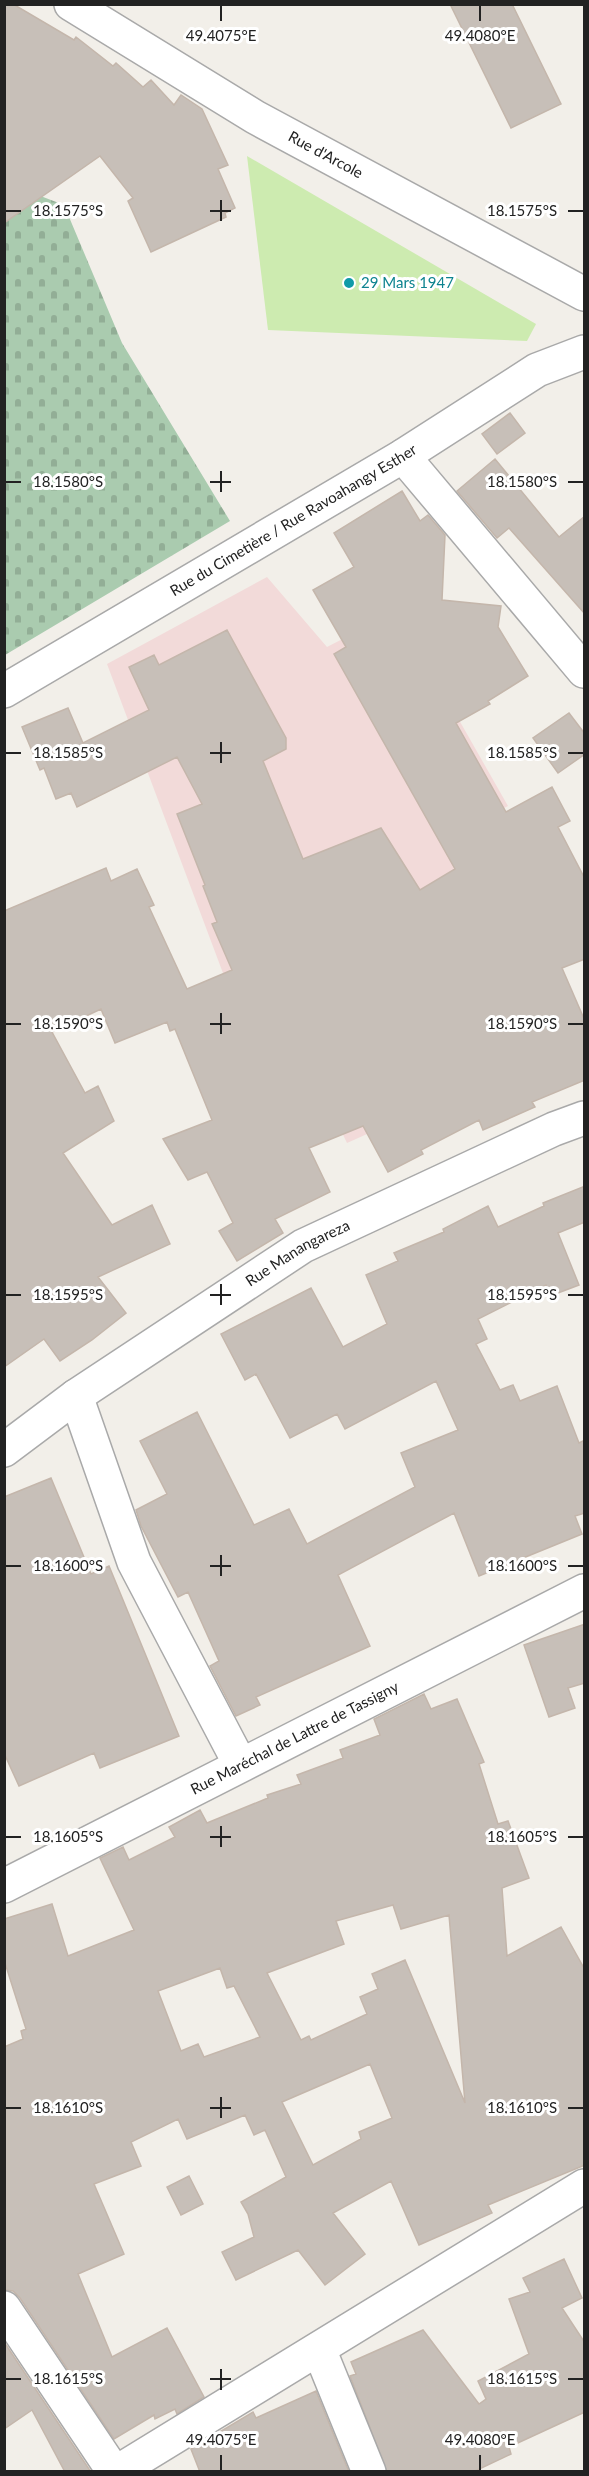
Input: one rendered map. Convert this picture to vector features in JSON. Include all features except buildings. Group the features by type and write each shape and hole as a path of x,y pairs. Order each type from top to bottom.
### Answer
{"street":[{"name":"Rue d'Arcole","path":"70,4 255,117 585,294"},
{"name":"Rue du Cimetière / Rue Ravoahangy Esther","path":"4,691 403,456 537,370 585,352"},
{"path":"403,456 585,671"},
{"name":"Rue Manangareza","path":"4,1450 76,1396 303,1246 554,1129 585,1118"},
{"path":"76,1396 134,1562 240,1764"},
{"name":"Rue Maréchal de Lattre de Tassigny","path":"4,1886 240,1764 585,1591"},
{"path":"4,2308 116,2472 585,2186"},
{"path":"319,2349 369,2472"}],"shaded area":[{"path":"267,577 327,647 397,611 508,806 449,836 529,1017 443,1100 347,1143 310,1067 265,1085 107,664"}],"green space":[{"path":"247,156 536,324 527,341 268,330"},
{"path":"4,182 64,205 122,343 230,521 5,655"}],"place":[{"name":"29 Mars 1947","path":"349,283"}]}
